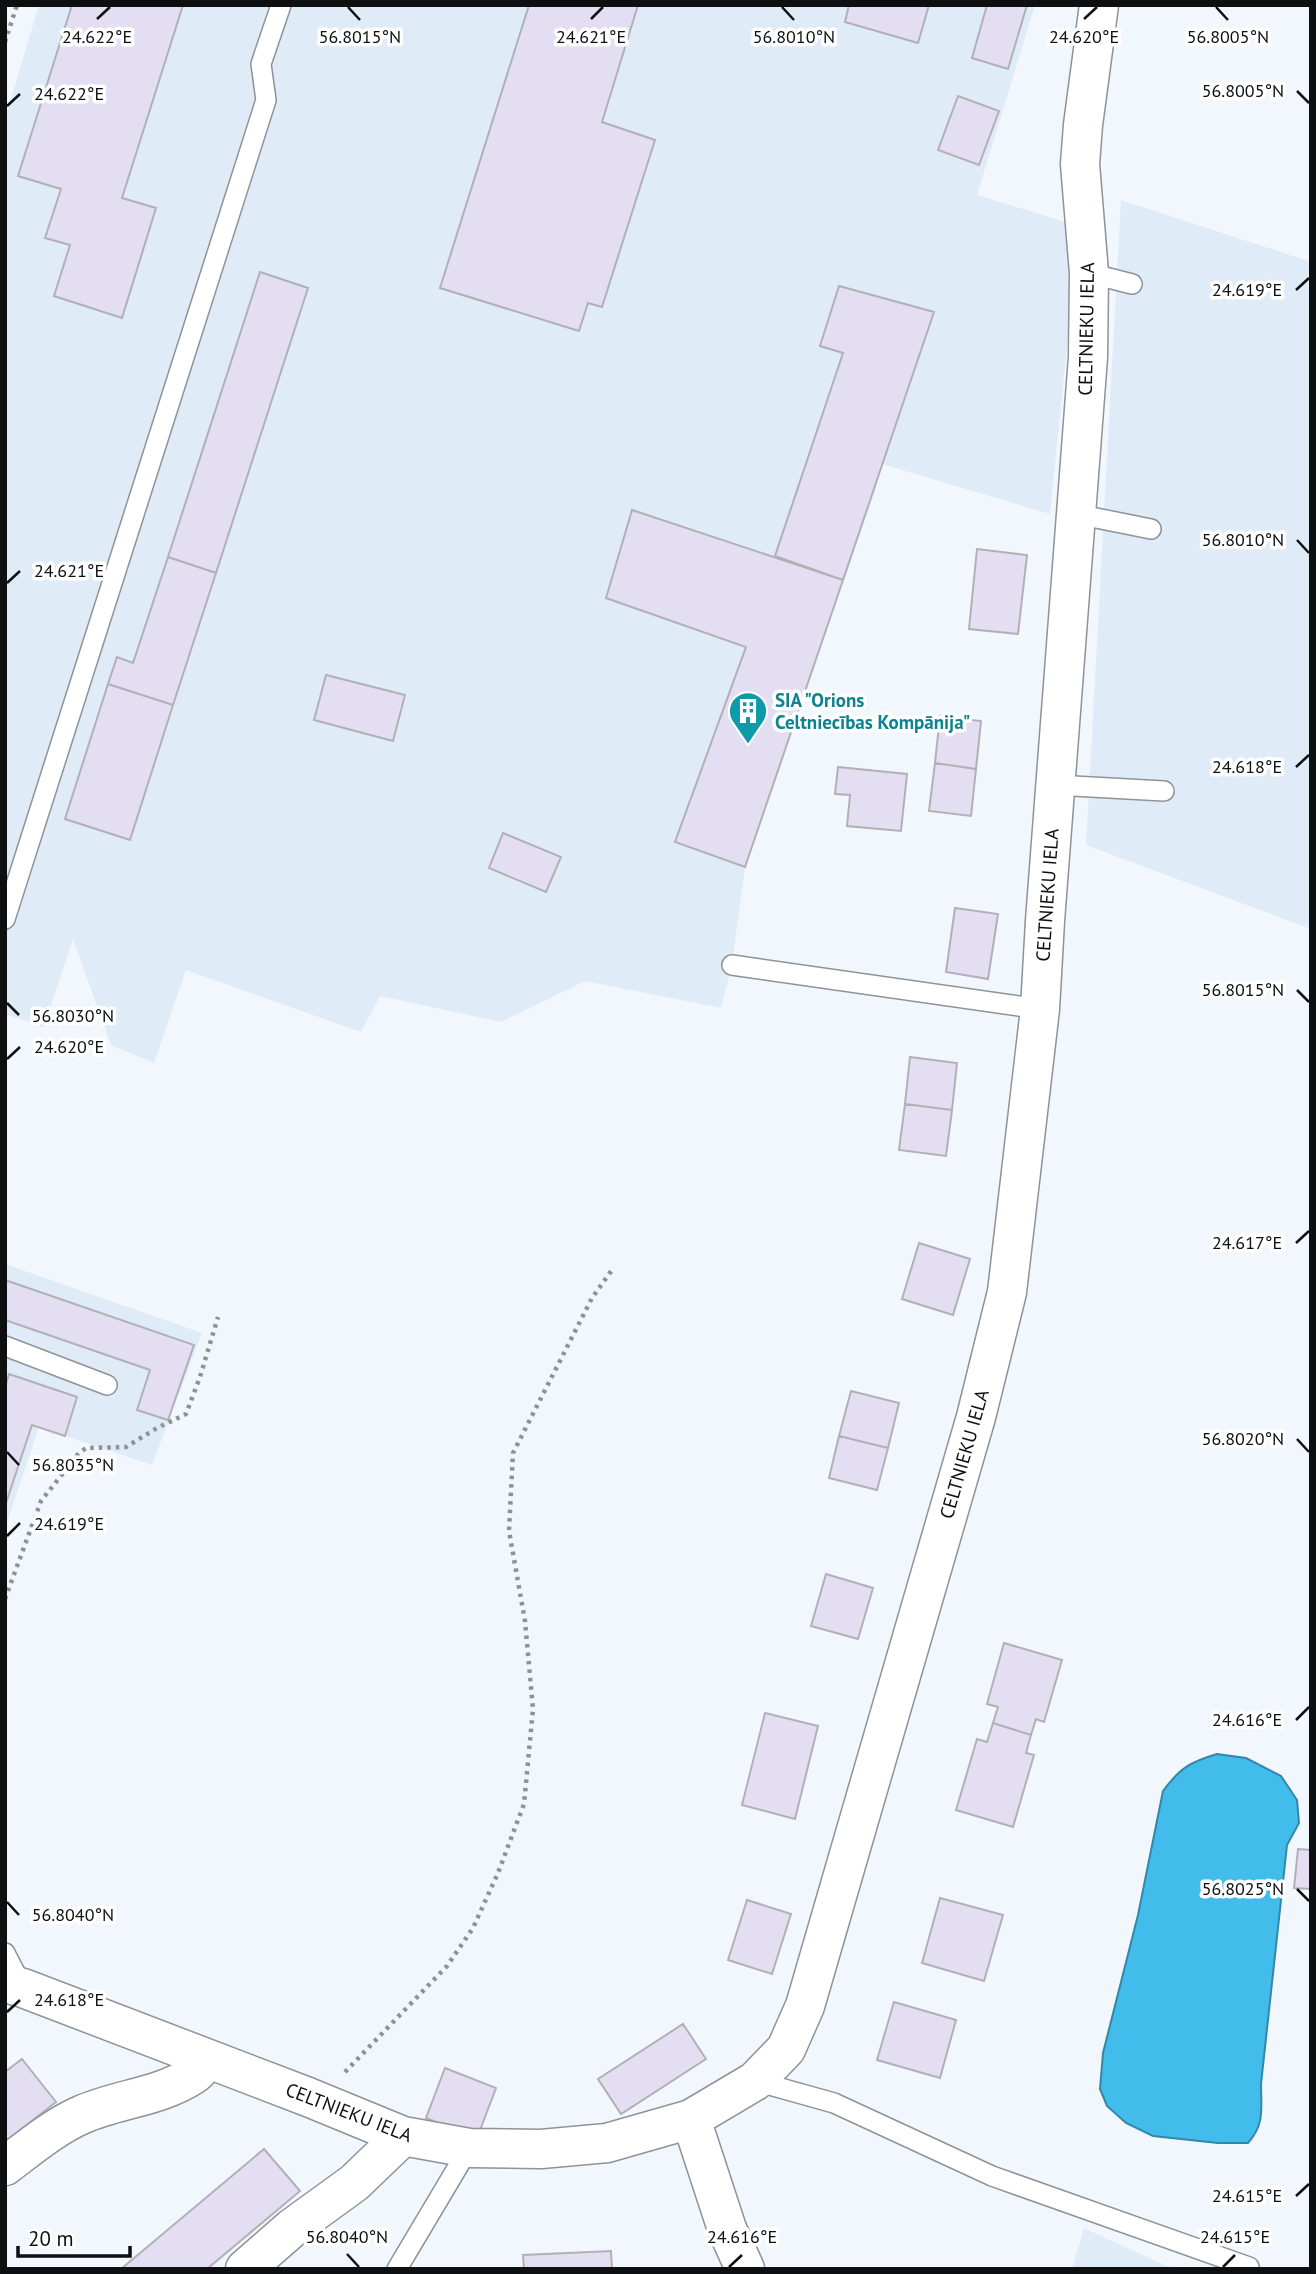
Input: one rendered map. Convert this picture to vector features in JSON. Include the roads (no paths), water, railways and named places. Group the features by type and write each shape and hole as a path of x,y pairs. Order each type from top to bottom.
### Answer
{"street":[{"name":"CELTNIEKU IELA","path":"14,1986 403,2136 469,2148 541,2149 607,2143 691,2119 755,2081 786,2049 805,2006 979,1404 1007,1292 1040,1009 1088,357 1089,273 1080,164 1099,5"},
{"path":"5,2166 79,2115 166,2089 195,2074 208,2059"},
{"path":"691,2119 727,2229 746,2269"},
{"path":"245,2269 292,2228 354,2183 403,2136"}],"lane":[{"path":"5,919 266,100 261,64 281,5"},
{"path":"1089,273 1132,284"},
{"path":"1076,514 1151,529"},
{"path":"1055,785 1164,791"},
{"path":"732,964 1040,1009"},
{"path":"5,1346 107,1385"},
{"path":"5,1953 14,1986"},
{"path":"755,2081 834,2103 992,2176 1249,2267"},
{"path":"397,2269 469,2148"}],"water":[{"path":"1217,1754 1246,1758 1281,1776 1297,1800 1299,1823 1287,1845 1261,2084 1260,2123 1248,2143 1218,2143 1153,2136 1126,2123 1107,2106 1100,2089 1103,2053 1138,1915 1163,1791 1186,1767"}],"place":[{"name":"SIA \"Orions Celtniecības Kompānija\"","path":"748,745"}]}
